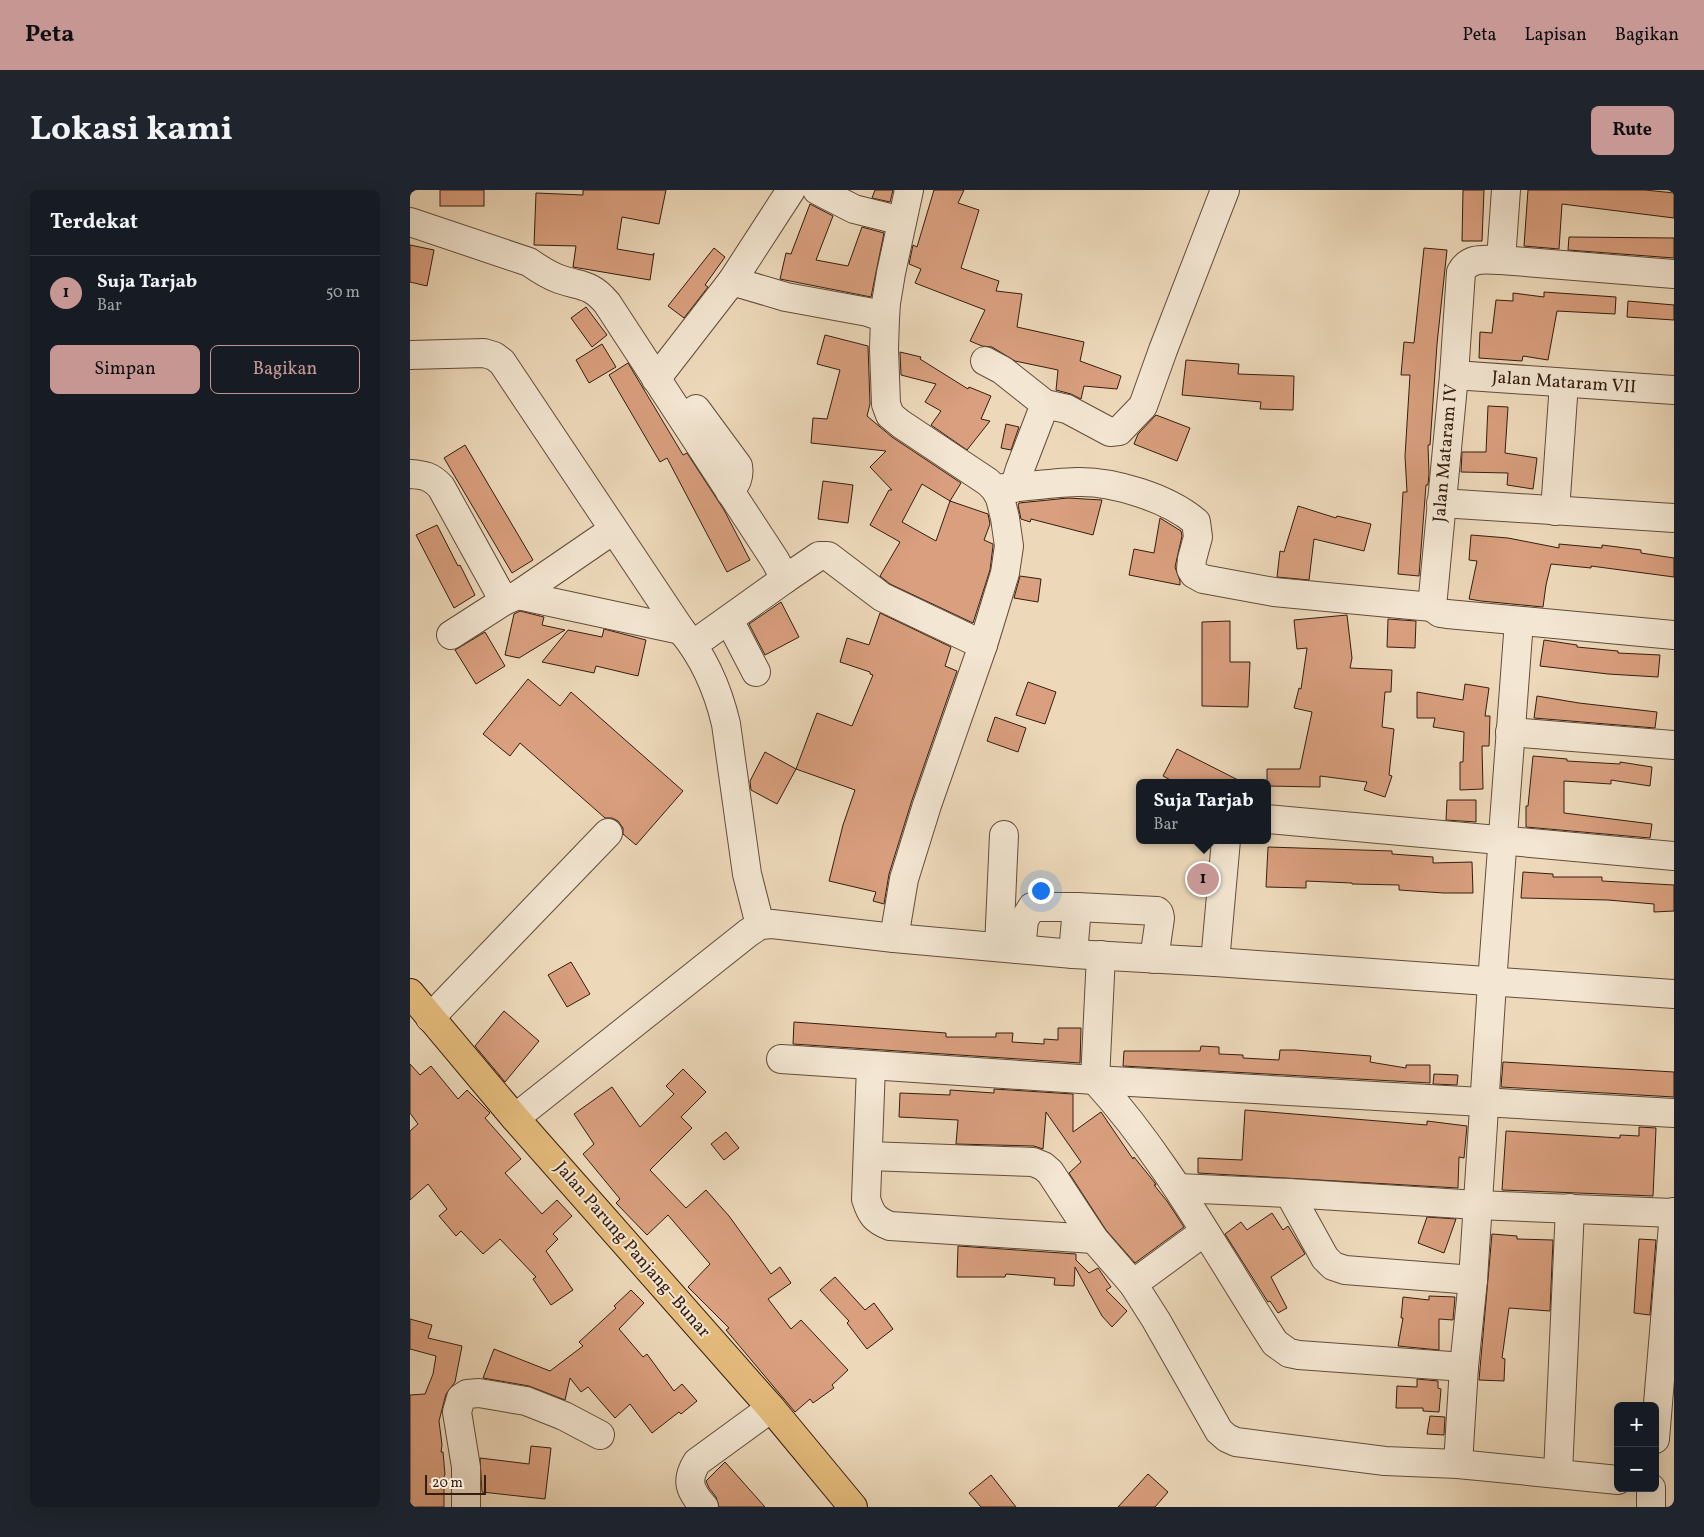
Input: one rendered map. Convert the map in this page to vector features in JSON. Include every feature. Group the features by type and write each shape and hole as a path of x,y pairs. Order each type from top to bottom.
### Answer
{"main road":[{"name":"Jalan Parung Panjang–Bunar","path":"410,993 515,1118 771,1408 853,1507"}],"street":[{"path":"661,374 732,281 790,190"},
{"path":"818,190 854,209 902,221"},
{"path":"909,190 886,303 884,349 886,404 890,415 901,424 988,482 1005,489 1091,482 1126,489 1165,501 1196,522 1198,537 1191,569 1194,574 1203,579 1274,592 1432,607 1440,613 1447,614 1674,635"},
{"path":"985,360 1002,370 1045,404 1067,409 1110,432 1119,431 1143,406 1226,190"},
{"path":"1501,260 1506,190"},
{"path":"410,222 528,262 544,273 589,287 598,292 661,374 730,492 775,560 785,579"},
{"name":"Jalan Mataram IV","path":"1432,607 1454,375 1461,272 1465,264 1474,260 1501,260 1674,274"},
{"path":"732,281 786,297 868,312 885,318"},
{"path":"410,357 484,353 494,356 502,362 613,530 688,637 721,702 726,724 747,874 760,925"},
{"name":"Jalan Mataram VII","path":"1454,375 1674,390"},
{"path":"1554,511 1564,383"},
{"path":"894,938 904,879 927,805 983,645 1005,573 1009,546 1000,498 1020,469 1045,404"},
{"path":"410,474 426,476 433,479 441,487 511,598 688,637 729,620 819,556 828,556 882,597 983,645"},
{"path":"1441,503 1674,518"},
{"path":"451,635 511,598 613,530"},
{"path":"729,620 756,672"},
{"path":"1458,1464 1464,1367 1473,1280 1492,982 1519,621"},
{"path":"1510,732 1674,745"},
{"path":"1271,819 1674,856"},
{"path":"430,1018 608,833"},
{"path":"1004,835 1010,948"},
{"path":"1214,962 1226,844"},
{"path":"1010,948 1032,907 1156,911 1159,913 1160,918 1154,960"},
{"path":"1073,954 1077,907"},
{"path":"515,1118 760,925 772,924 894,938 1073,954 1674,994"},
{"path":"1101,955 1095,1080 1140,1134 1178,1188 1275,1343 1289,1353 1464,1367"},
{"path":"781,1059 1095,1080 1674,1113"},
{"path":"871,1066 866,1199 870,1210 878,1221 890,1226 1094,1240"},
{"path":"868,1156 1033,1162 1043,1166 1050,1172 1094,1240 1133,1284 1156,1320 1219,1431 1227,1438 1236,1442 1385,1461 1458,1464 1614,1480"},
{"path":"1178,1188 1477,1205 1674,1212 1658,1402"},
{"path":"1289,1193 1325,1258 1333,1266 1345,1270 1473,1280"},
{"path":"1558,1473 1570,1208"},
{"path":"1133,1284 1204,1232"},
{"path":"466,1507 466,1467 457,1412 461,1398 467,1394 479,1393 526,1401 564,1416 600,1435"},
{"path":"704,1507 691,1489 689,1479 697,1462 771,1408"},
{"path":"1651,1507 1652,1492"}],"building":[{"path":"440,190 484,190 484,206 440,206"},
{"path":"583,190 666,190 659,224 622,217 617,249 653,255 654,253 650,280 573,267 576,246 534,245 536,193 583,195"},
{"path":"875,190 893,190 890,202 872,198"},
{"path":"934,190 964,190 958,203 979,210 961,268 999,281 996,291 1022,294 1017,327 1084,342 1080,361 1121,376 1117,389 1084,386 1081,399 1056,390 1058,370 1015,361 992,347 982,346 970,341 985,310 915,283 921,269 909,264 913,245 917,247"},
{"path":"1463,190 1484,190 1482,241 1462,241"},
{"path":"1528,190 1645,190 1674,193 1674,218 1562,204 1559,249 1524,246"},
{"path":"810,204 833,216 816,260 848,266 862,227 884,233 871,297 780,279 786,253 791,254"},
{"path":"1569,237 1674,238 1674,258 1568,250"},
{"path":"410,245 434,250 427,286 410,282"},
{"path":"714,248 725,257 705,285 708,287 684,318 668,306"},
{"path":"1424,248 1447,250 1437,344 1430,445 1428,445 1429,474 1428,485 1426,485 1419,576 1398,574 1403,492 1407,492 1405,456 1410,375 1401,375 1404,342 1414,343"},
{"path":"1544,292 1616,297 1615,314 1557,311 1548,360 1523,356 1522,361 1479,358 1480,332 1492,333 1496,300 1513,301 1513,293 1544,297"},
{"path":"1628,301 1674,305 1674,320 1627,317"},
{"path":"586,307 607,335 592,347 571,318"},
{"path":"825,335 868,346 870,404 867,416 892,437 961,483 950,501 988,514 990,524 984,540 993,544 990,570 973,623 890,584 880,576 900,542 870,525 889,490 892,490 870,467 886,451 811,443 813,418 827,419 840,370 817,364","holes":["922,484 950,501 936,541 902,522"]},
{"path":"602,344 616,367 589,383 576,360"},
{"path":"900,352 921,357 920,359 968,389 969,387 991,396 981,419 990,421 967,450 931,425 941,411 925,402 936,384 901,375"},
{"path":"1186,360 1239,364 1238,374 1294,376 1293,410 1260,409 1261,402 1182,395"},
{"path":"628,363 683,455 687,453 724,510 750,560 727,572 667,458 660,462 609,375"},
{"path":"1488,406 1508,407 1505,453 1537,458 1533,489 1507,485 1508,473 1461,472 1462,452 1486,452"},
{"path":"1156,415 1190,428 1177,461 1134,444 1138,434"},
{"path":"1006,424 1019,427 1011,450 1001,448"},
{"path":"465,445 533,560 512,573 444,458"},
{"path":"823,481 853,485 848,523 818,519"},
{"path":"1068,498 1102,500 1093,535 1031,519 1030,522 1021,519 1019,503"},
{"path":"1298,506 1336,518 1337,516 1371,524 1364,551 1314,539 1309,580 1277,577 1280,551 1284,552"},
{"path":"1160,518 1181,531 1182,536 1175,567 1180,585 1129,575 1134,549 1154,553"},
{"path":"437,525 475,595 454,608 416,535"},
{"path":"1471,535 1508,538 1559,548 1559,544 1602,548 1602,545 1641,550 1641,553 1674,558 1674,577 1591,566 1591,568 1551,564 1543,607 1469,599 1477,561 1469,560"},
{"path":"1020,576 1041,579 1038,602 1014,598"},
{"path":"781,602 799,637 765,655 749,624"},
{"path":"520,611 544,617 542,625 565,630 519,658 505,655 514,614"},
{"path":"880,613 951,647 945,666 957,671 912,800 889,874 884,904 873,901 876,892 829,881 843,825 855,790 796,769 817,713 852,726 873,675 870,672 840,662 847,638 869,645"},
{"path":"1347,615 1352,658 1350,668 1392,670 1391,692 1385,692 1382,727 1394,729 1389,775 1392,776 1385,797 1364,790 1367,782 1320,776 1320,787 1271,786 1271,779 1267,779 1267,769 1300,769 1312,712 1294,708 1299,688 1301,689 1307,648 1297,649 1294,620"},
{"path":"1388,619 1416,621 1415,648 1387,647"},
{"path":"1230,621 1230,662 1250,662 1248,707 1202,706 1202,622"},
{"path":"604,629 646,640 638,676 596,666 594,673 542,662 568,630 602,637"},
{"path":"485,632 505,666 476,684 455,650"},
{"path":"1544,640 1577,645 1577,647 1618,651 1618,653 1660,655 1658,677 1608,674 1540,666"},
{"path":"528,679 560,706 571,692 683,791 636,845 623,834 623,828 618,821 612,818 605,818 520,743 510,756 483,734"},
{"path":"1028,682 1056,692 1045,724 1016,715"},
{"path":"1465,684 1489,688 1485,716 1490,716 1489,746 1482,746 1483,789 1460,790 1460,762 1463,762 1464,732 1433,727 1435,718 1417,718 1417,692 1463,700"},
{"path":"1537,696 1657,712 1655,728 1534,718"},
{"path":"995,717 1026,728 1018,752 987,741"},
{"path":"1177,749 1236,779 1169,779 1163,776"},
{"path":"765,752 796,769 777,804 751,790 750,781"},
{"path":"1533,756 1567,759 1567,761 1620,764 1620,762 1652,767 1650,786 1611,780 1611,784 1564,781 1564,813 1652,824 1650,838 1526,827 1526,806 1528,806"},
{"path":"1447,800 1476,800 1476,822 1446,820"},
{"path":"1268,847 1392,851 1392,854 1433,857 1433,863 1472,862 1473,893 1399,890 1399,885 1306,881 1306,888 1266,887"},
{"path":"1523,872 1553,874 1553,877 1602,877 1602,881 1674,885 1674,911 1654,912 1654,904 1608,900 1521,898"},
{"path":"571,962 590,994 567,1007 548,975"},
{"path":"504,1011 539,1041 505,1082 475,1046"},
{"path":"794,1022 946,1033 946,1037 996,1037 996,1033 1013,1033 1012,1042 1044,1044 1044,1039 1058,1040 1058,1028 1081,1028 1080,1063 793,1044"},
{"path":"1201,1046 1219,1047 1219,1054 1243,1055 1243,1058 1279,1060 1280,1050 1295,1050 1371,1056 1370,1062 1406,1068 1406,1065 1430,1065 1430,1083 1123,1066 1124,1051 1200,1051"},
{"path":"1503,1062 1674,1072 1674,1097 1501,1087"},
{"path":"410,1064 420,1075 431,1066 458,1099 467,1090 490,1113 485,1118 521,1159 505,1173 542,1214 557,1200 572,1216 553,1234 558,1239 546,1251 573,1290 551,1305 533,1279 536,1277 500,1239 483,1254 461,1231 456,1236 439,1216 447,1209 428,1184 410,1200 410,1131 418,1124 410,1113"},
{"path":"683,1069 706,1092 681,1117 692,1128 650,1170 686,1208 706,1190 729,1216 771,1274 780,1267 791,1283 768,1299 791,1329 801,1320 848,1370 832,1385 834,1388 813,1403 810,1399 795,1412 726,1330 729,1328 688,1287 710,1264 668,1215 647,1235 616,1203 620,1199 583,1154 594,1144 574,1114 612,1087 640,1127 674,1094 666,1086"},
{"path":"1434,1074 1458,1075 1457,1085 1433,1084"},
{"path":"994,1089 1073,1094 1073,1132 1101,1112 1133,1159 1134,1157 1155,1183 1156,1185 1154,1185 1184,1227 1135,1263 1106,1230 1069,1173 1081,1162 1046,1112 1043,1149 1034,1146 956,1144 958,1120 899,1117 900,1093 950,1095 950,1090 994,1093"},
{"path":"1245,1110 1427,1125 1427,1121 1467,1126 1464,1158 1459,1157 1458,1188 1198,1173 1198,1158 1242,1160"},
{"path":"1639,1127 1656,1128 1653,1196 1502,1190 1506,1131 1620,1138 1620,1135 1639,1136"},
{"path":"726,1132 739,1148 724,1160 711,1144"},
{"path":"1272,1213 1283,1230 1288,1226 1305,1254 1271,1277 1287,1308 1278,1313 1270,1301 1268,1302 1225,1234 1241,1222 1247,1230"},
{"path":"1427,1217 1456,1219 1444,1253 1418,1243"},
{"path":"1492,1234 1517,1236 1517,1239 1553,1240 1550,1311 1509,1308 1502,1358 1505,1359 1504,1381 1479,1380"},
{"path":"1639,1239 1656,1240 1650,1315 1634,1313"},
{"path":"958,1246 1076,1254 1076,1260 1089,1273 1098,1268 1111,1287 1106,1290 1127,1311 1112,1327 1102,1316 1075,1267 1074,1286 1054,1285 1055,1278 1006,1274 1005,1277 957,1277"},
{"path":"835,1277 865,1310 874,1303 893,1329 867,1349 847,1323 849,1321 820,1290"},
{"path":"631,1290 644,1303 619,1329 643,1357 647,1354 674,1391 682,1384 697,1401 652,1433 630,1404 615,1418 588,1387 581,1392 570,1378 565,1400 529,1386 483,1378 494,1349 550,1371 583,1346 579,1342 616,1308 614,1306"},
{"path":"1429,1296 1455,1297 1453,1320 1439,1319 1439,1350 1398,1346 1403,1318 1401,1318 1403,1297 1429,1300"},
{"path":"410,1319 432,1325 428,1338 462,1346 455,1382 446,1394 439,1421 445,1475 444,1507 410,1507 410,1395 425,1394 433,1374 436,1356 410,1349"},
{"path":"1417,1379 1438,1381 1438,1388 1441,1389 1439,1412 1423,1411 1423,1408 1396,1408 1397,1386 1417,1387"},
{"path":"1430,1416 1445,1417 1444,1435 1427,1434"},
{"path":"531,1446 551,1448 545,1499 482,1492 480,1458 529,1464"},
{"path":"725,1462 765,1507 719,1507 716,1497 706,1481"},
{"path":"1148,1474 1168,1492 1155,1507 1118,1507"},
{"path":"991,1475 1016,1507 981,1507 969,1493"}],"place":[{"name":"Suja Tarjab","path":"1203,879"}]}
